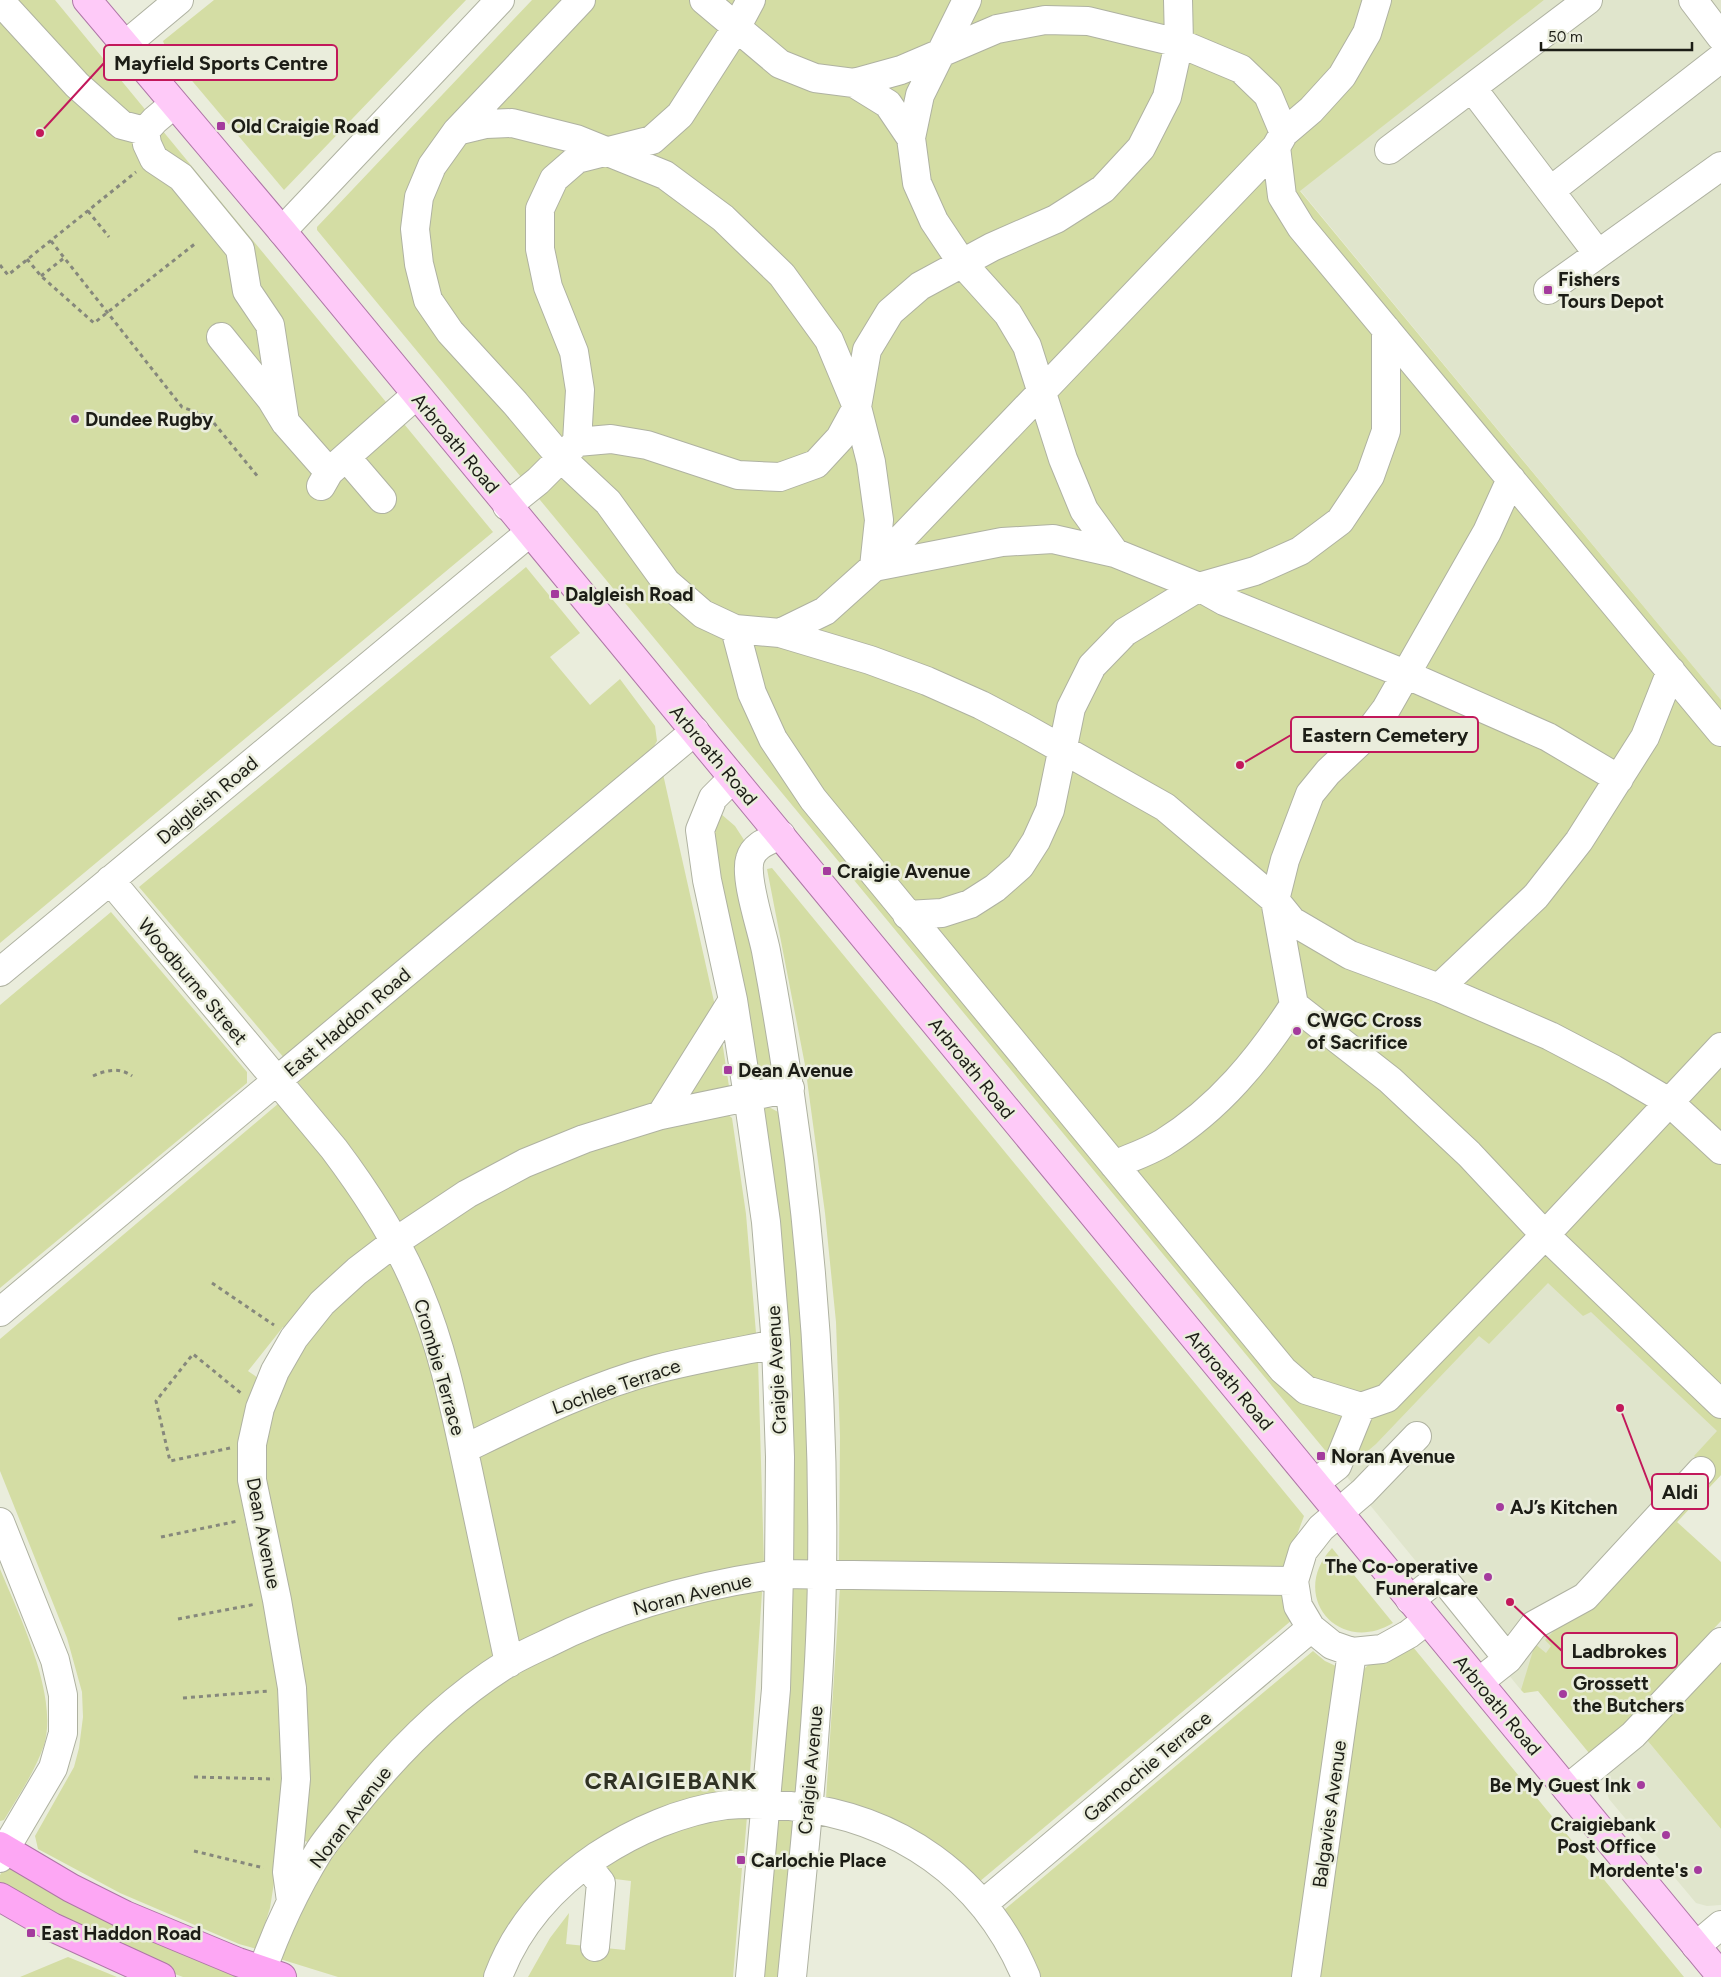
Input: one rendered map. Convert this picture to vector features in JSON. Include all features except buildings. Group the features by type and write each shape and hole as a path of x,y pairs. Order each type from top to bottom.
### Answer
{"highway":[{"path":"2,1851 125,1915 268,1975"},
{"path":"0,1896 52,1927 161,1977"}],"main road":[{"name":"Arbroath Road","path":"87,0 282,231 529,533 734,778 1721,1976"}],"street":[{"path":"125,44 179,0"},
{"path":"282,231 500,0"},
{"path":"580,0 457,131 432,166 419,197 415,230 419,264 428,300 450,332 515,403 569,450 666,582 703,614 735,630 780,633 870,660 927,681 981,705 1165,807 1275,900 1292,921 1350,955 1439,988 1550,1036 1613,1068 1669,1102 1721,1150"},
{"path":"704,0 780,64 815,78 854,82 901,70 997,29 1045,20 1088,22 1179,43 1241,68 1268,95 1280,140 1282,196 1301,227 1721,732"},
{"path":"569,450 580,390 574,352 546,278 540,250 540,209 554,180 578,159 652,140 680,115 736,28 751,0"},
{"path":"967,0 920,94 911,138 917,183 934,221 962,263 1008,314 1027,346 1062,459 1084,510 1115,553"},
{"path":"1178,0 1179,43"},
{"path":"507,506 569,450 612,440 647,445 738,475 780,476 816,464 840,438 857,407 867,350 890,312 920,286 992,247 1056,219 1103,189 1141,148 1166,97 1191,0"},
{"path":"780,633 825,611 874,567 1280,140 1311,110 1342,76 1367,33 1378,0"},
{"path":"1389,150 1588,0"},
{"path":"1693,0 1721,36"},
{"path":"0,1 77,85 122,125 145,131"},
{"path":"1550,191 1721,58"},
{"path":"854,82 888,104 911,138"},
{"path":"1472,88 1598,254"},
{"path":"145,131 174,104"},
{"path":"457,131 486,124 512,123 576,139 665,175 723,218 782,275 829,340 857,407 871,462 879,520 874,567"},
{"path":"145,131 147,144 154,159 182,177 240,249 247,291 270,325 285,422"},
{"path":"1548,290 1721,166"},
{"path":"907,915 942,913 970,904 995,888 1020,866 1036,841 1050,810 1071,708 1092,666 1125,632 1199,587 1255,571 1300,551 1340,520 1370,476 1386,431 1386,329"},
{"path":"221,338 271,398 285,422 332,472 382,499"},
{"path":"332,472 416,395"},
{"path":"1510,479 1486,532 1386,709 1365,737 1328,772 1310,794 1285,860 1275,900 1294,1005 1390,1080 1469,1154 1545,1235 1721,1404"},
{"name":"Dalgleish Road","path":"0,972 529,533"},
{"path":"874,567 1002,542 1053,539 1115,553 1199,587 1224,601 1405,674 1548,737 1619,779"},
{"path":"735,630 752,693 773,739 812,800 1283,1370 1306,1390 1361,1406 1388,1398 1545,1235 1721,1047"},
{"path":"1439,988 1536,896 1579,841 1646,737 1671,671"},
{"name":"East Haddon Road","path":"0,1312 695,731"},
{"name":"Craigie Avenue","path":"734,778 713,798 700,830 707,880 733,1000 766,1222 776,1344 780,1457 776,1689 750,1977"},
{"name":"Craigie Avenue","path":"781,835 759,845 750,858 748,872 765,948 790,1088 807,1227 818,1357 822,1575 808,1808 792,1977"},
{"name":"Woodburne Street","path":"110,880 277,1080"},
{"path":"661,1115 733,1000"},
{"path":"1114,1165 1162,1144 1198,1118 1234,1085 1268,1045 1294,1005"},
{"name":"Crombie Terrace","path":"277,1080 365,1190 395,1242 419,1291 436,1337 450,1386 509,1663"},
{"name":"Dean Avenue","path":"292,1900 287,1872 296,1779 292,1688 277,1600 258,1517 252,1480 252,1444 260,1408 275,1371 294,1338 322,1303 357,1271 395,1242 467,1194 525,1163 584,1140 661,1115 790,1088"},
{"name":"Lochlee Terrace","path":"464,1449 536,1414 610,1384 656,1370 776,1344"},
{"path":"1315,1483 1337,1466 1361,1406"},
{"path":"1417,1436 1363,1492 1321,1528 1303,1551 1294,1581 1298,1606 1310,1628 1332,1645 1352,1652 1382,1649 1409,1634 1419,1610 1442,1576 1508,1659"},
{"path":"1479,1682 1508,1659 1534,1625 1585,1597 1701,1471"},
{"path":"0,1522 55,1660 63,1695 63,1734 53,1768 2,1851"},
{"name":"Noran Avenue","path":"268,1975 292,1900 320,1849 382,1773 415,1737 460,1697 509,1663 565,1634 628,1609 675,1594 734,1580 779,1574 1294,1581"},
{"name":"Gannochie Terrace","path":"983,1904 1310,1628"},
{"path":"1567,1789 1633,1735 1721,1642"},
{"name":"Balgavies Avenue","path":"1306,1977 1352,1652"},
{"path":"498,1977 523,1927 552,1892 586,1864 617,1843 653,1826 692,1812 726,1805 766,1804 808,1808 860,1820 907,1841 947,1869 983,1904 1016,1953 1026,1977"},
{"path":"586,1864 601,1883 596,1947"},
{"path":"1696,1946 1721,1926"}],"path":[{"path":"0,265 8,275 154,159"},
{"path":"88,211 109,237"},
{"path":"51,240 182,407 209,417 259,478"},
{"path":"27,259 40,276 94,324 196,243"},
{"path":"40,276 64,258"},
{"path":"93,1076 103,1071 115,1070 126,1071 132,1076"},
{"path":"212,1283 294,1338"},
{"path":"252,1444 170,1461 156,1400 193,1354 260,1408"},
{"path":"161,1537 258,1517"},
{"path":"178,1620 277,1600"},
{"path":"183,1698 292,1688"},
{"path":"194,1777 296,1779"},
{"path":"194,1851 262,1868 287,1872"}],"shaded area":[{"path":"1544,0 1721,0 1721,700 1300,190"},
{"path":"1550,1254 1721,1417 1721,1475 1521,1690 1343,1472"},
{"path":"1647,1740 1721,1829 1721,1905 1707,1906 1696,1903 1609,1799 1605,1786 1607,1776"}],"green space":[{"path":"0,0 55,0 493,532 0,943"},
{"path":"214,0 466,0 284,190 167,51 163,41"},
{"path":"532,0 1544,0 1300,191 1721,700 1721,1475 1677,1522 1721,1562 1721,1621 1605,1744 1589,1753 1538,1691 1524,1693 1521,1690 1535,1644 1546,1653 1551,1646 1545,1640 1711,1471 1694,1456 1717,1431 1591,1312 1583,1316 1548,1283 1489,1344 1479,1336 1376,1444 1343,1472 317,230 317,227"},
{"path":"526,567 580,633 550,657 590,705 620,679 655,726 657,741 649,755 285,1059 139,887"},
{"path":"663,774 715,1006 656,1100 648,1106 401,1223 354,1151 296,1080"},
{"path":"721,814 735,826 746,843 775,1064 764,1080 755,1078 715,868 714,821"},
{"path":"772,868 1304,1516 1287,1562 1283,1567 839,1563 840,1436 836,1322 825,1213 805,1065 767,869"},
{"path":"111,912 247,1072 247,1083 0,1288 0,1005"},
{"path":"721,1034 730,1093 676,1104"},
{"path":"279,1103 324,1156 354,1197 377,1236 287,1329 283,1327 248,1371 258,1378 242,1423 239,1450 240,1483 245,1520 281,1689 284,1779 276,1870 270,1908 257,1949 239,1944 120,1893 38,1849 35,1836 74,1767 79,1748 83,1717 82,1692 67,1638 0,1471 0,1339"},
{"path":"767,1106 780,1113 809,1358 812,1564 793,1567 760,1110"},
{"path":"727,1114 732,1118 746,1214 756,1333 753,1337 473,1430 411,1248 413,1245 488,1196 539,1170 618,1141 672,1126"},
{"path":"390,1261 418,1329 440,1398 493,1655 490,1661 447,1693 375,1759 310,1843 305,1841 308,1745 267,1504 264,1441 272,1408 285,1378 299,1353 321,1324 352,1293"},
{"path":"758,1359 764,1564 521,1644 516,1642 477,1456 560,1418 610,1398 665,1381"},
{"path":"1332,1548 1393,1623 1373,1631 1354,1632 1338,1626 1325,1615 1317,1601 1315,1584 1320,1566"},
{"path":"0,1569 35,1656 46,1703 47,1725 44,1745 36,1765 4,1820 0,1821"},
{"path":"809,1583 800,1797 779,1797 788,1584"},
{"path":"840,1587 1282,1595 1292,1620 979,1882 883,1817 826,1798"},
{"path":"758,1589 762,1592 749,1788 745,1791 626,1824 485,1977 338,1977 280,1959 321,1872 363,1810 410,1758 473,1702 544,1658 599,1632 658,1610"},
{"path":"1413,1647 1684,1977 1319,1977 1363,1670 1370,1663"},
{"path":"1313,1651 1325,1661 1338,1667 1294,1977 1041,1977 1036,1963 1004,1910"},
{"path":"1721,1662 1721,1829 1647,1740"},
{"path":"775,1815 795,1815 783,1977 760,1977"},
{"path":"747,1816 744,1853 739,1853 738,1868 742,1868 733,1977 528,1977 550,1938 569,1913 566,1944 625,1950 631,1881 615,1879 601,1868 636,1848 671,1833 708,1822"},
{"path":"8,1862 253,1977 183,1977 167,1971 0,1887 0,1875"},
{"path":"68,1957 117,1977 20,1977"}],"place":[{"name":"Old Craigie Road","path":"221,126"},
{"name":"Mayfield Sports Centre","path":"40,133"},
{"name":"Fishers Tours Depot","path":"1548,290"},
{"name":"Dundee Rugby","path":"75,419"},
{"name":"Dalgleish Road","path":"555,594"},
{"name":"Eastern Cemetery","path":"1240,765"},
{"name":"Craigie Avenue","path":"827,871"},
{"name":"CWGC Cross of Sacrifice","path":"1297,1031"},
{"name":"Dean Avenue","path":"728,1070"},
{"name":"Aldi","path":"1620,1408"},
{"name":"Noran Avenue","path":"1321,1456"},
{"name":"AJ’s Kitchen","path":"1500,1507"},
{"name":"The Co-operative Funeralcare","path":"1488,1577"},
{"name":"Ladbrokes","path":"1510,1602"},
{"name":"Grossett the Butchers","path":"1563,1694"},
{"name":"Be My Guest Ink","path":"1641,1785"},
{"name":"Craigiebank Post Office","path":"1666,1835"},
{"name":"Carlochie Place","path":"741,1860"},
{"name":"Mordente's","path":"1698,1870"},
{"name":"East Haddon Road","path":"31,1933"}],"district":[{"name":"CRAIGIEBANK","path":"671,1781"}]}
